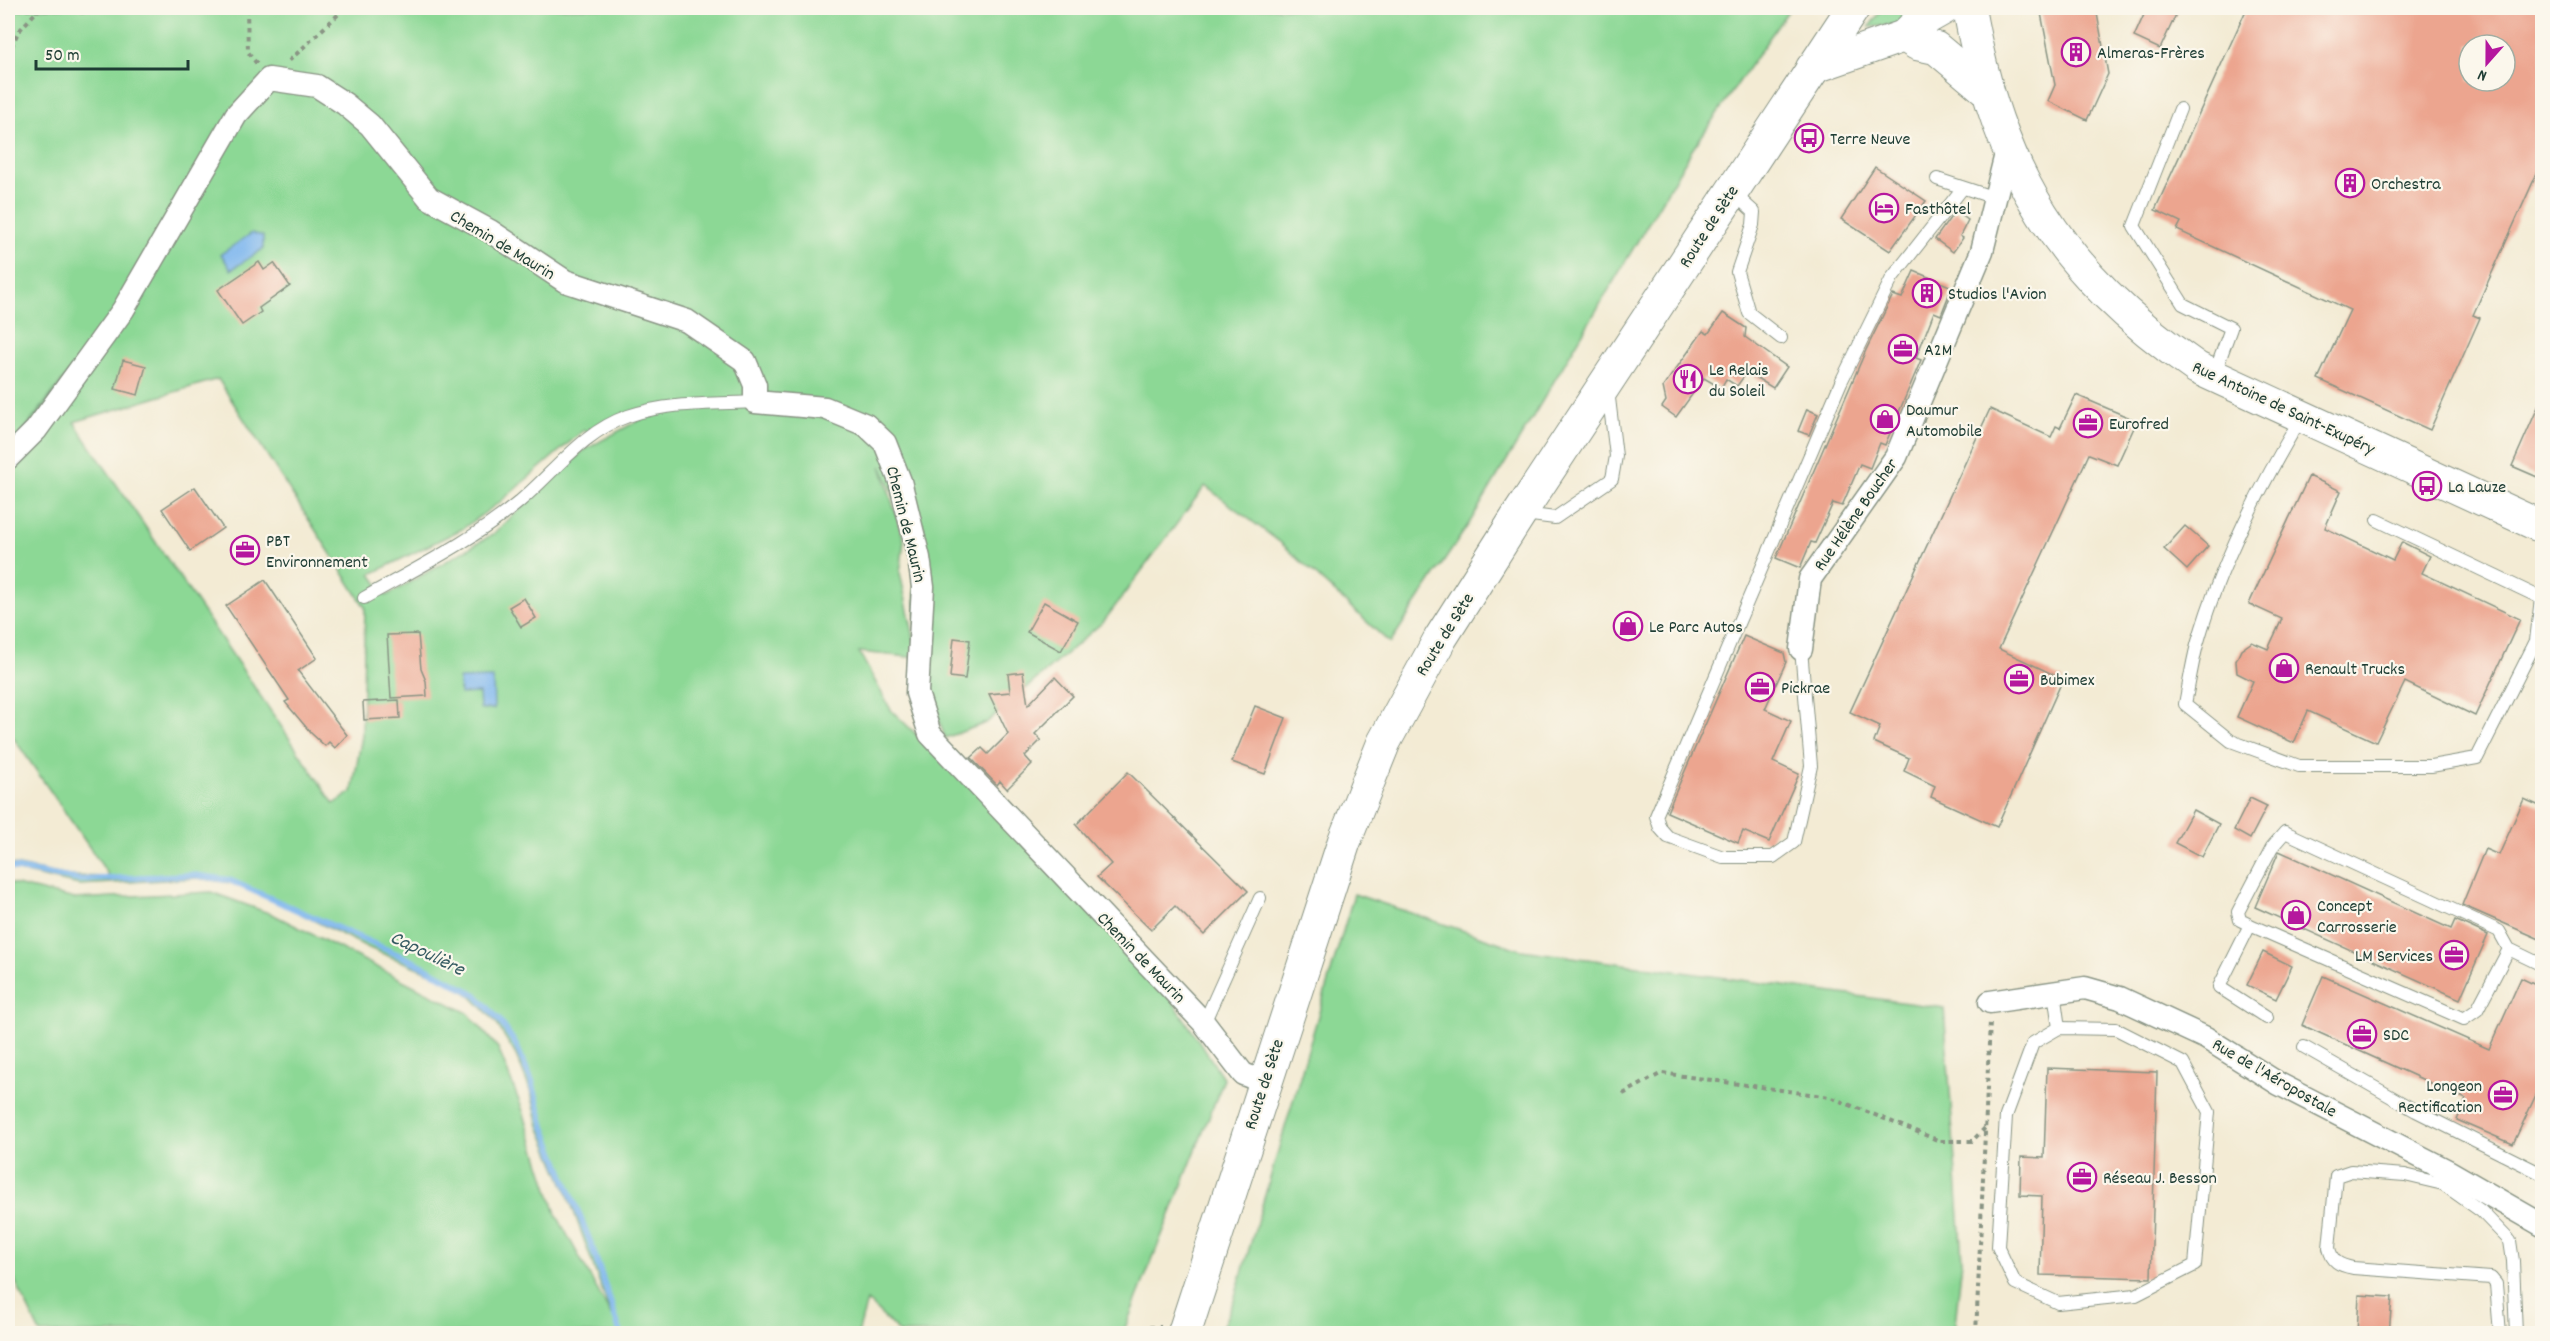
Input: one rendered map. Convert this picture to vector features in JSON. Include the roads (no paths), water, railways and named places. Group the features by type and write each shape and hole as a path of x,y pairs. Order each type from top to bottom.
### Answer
{"main road":[{"name":"Route de Sète","path":"1184,1334 1264,1082 1344,842 1384,742 1434,648 1520,513 1853,8"}],"street":[{"path":"1812,68 1904,36 1915,25 1945,8"},
{"name":"Rue Antoine de Saint-Exupéry","path":"1969,8 1986,90 2026,190 2075,262 2150,336 2196,368 2431,474 2542,527"},
{"path":"1904,36 1917,44 1936,48 1986,90"},
{"name":"Chemin de Maurin","path":"8,458 36,430 123,310 236,115 269,79 317,86 345,104 370,125 429,198 490,231 565,281 687,321 745,361 755,385 755,402 825,408 866,425 885,443 900,481 919,558 923,587 917,693 930,734 1204,1023 1243,1074 1264,1082"},
{"name":"Rue Hélène Boucher","path":"1801,650 1810,579 1896,457 1982,250 2008,146"},
{"name":"Rue de l'Aéropostale","path":"1990,1002 2085,988 2120,998 2206,1038 2279,1084 2448,1171 2542,1225"}],"lane":[{"path":"2180,109 2134,226 2183,304 2231,328 2214,376"},
{"path":"1937,179 1995,198"},
{"path":"1801,650 1811,766 1794,842 1773,858 1744,859 1723,857 1668,837 1660,828 1656,816 1841,382 1892,278 1962,189"},
{"path":"1731,191 1754,212 1754,225 1737,272 1749,313 1781,338"},
{"path":"1520,513 1555,518 1612,479 1616,456 1606,381"},
{"path":"364,598 477,534 520,501 574,448 627,416 659,408 755,402"},
{"path":"2302,417 2274,463 2225,568 2197,645 2186,704 2231,741 2299,765 2431,766 2477,758 2536,641 2541,598 2377,520"},
{"path":"2509,949 2477,1010 2464,1019 2250,925 2240,920 2238,912 2272,847 2285,832 2499,931 2509,949 2542,964"},
{"path":"1204,1023 1260,898"},
{"path":"2250,925 2219,987 2267,1018"},
{"path":"2054,992 2059,1028"},
{"path":"2059,1028 2116,1029 2183,1063 2209,1112 2195,1265 2136,1295 2058,1303 2015,1283 1998,1247 2006,1116 2033,1043 2059,1028"},
{"path":"2304,1047 2416,1111 2542,1174"},
{"path":"2500,1334 2496,1284 2491,1278 2353,1268 2340,1265 2331,1258 2329,1248 2336,1176 2351,1171 2405,1175 2442,1184 2481,1211 2510,1241 2516,1334"}],"water":[{"path":"252,233 263,236 263,249 231,270 221,254"},
{"path":"493,678 494,709 480,709 479,693 460,694 459,679"}],"waterway":[{"name":"Capoulière","path":"8,867 79,880 193,875 229,880 417,963 476,995 499,1020 516,1045 532,1082 544,1127 591,1244 621,1334"}],"place":[{"name":"Almeras-Frères","path":"2076,52"},
{"name":"Terre Neuve","path":"1809,138"},
{"name":"Orchestra","path":"2350,183"},
{"name":"Fasthôtel","path":"1884,208"},
{"name":"Studios l'Avion","path":"1927,293"},
{"name":"A2M","path":"1903,349"},
{"name":"Le Relais du Soleil","path":"1688,379"},
{"name":"Daumur Automobile","path":"1885,419"},
{"name":"Eurofred","path":"2088,423"},
{"name":"La Lauze","path":"2427,486"},
{"name":"PBT Environnement","path":"245,550"},
{"name":"Le Parc Autos","path":"1628,626"},
{"name":"Renault Trucks","path":"2284,668"},
{"name":"Bubimex","path":"2019,679"},
{"name":"Pickrae","path":"1760,687"},
{"name":"Concept Carrosserie","path":"2296,915"},
{"name":"LM Services","path":"2454,955"},
{"name":"SDC","path":"2362,1034"},
{"name":"Longeon Rectification","path":"2503,1095"},
{"name":"Réseau J. Besson","path":"2082,1177"}]}
